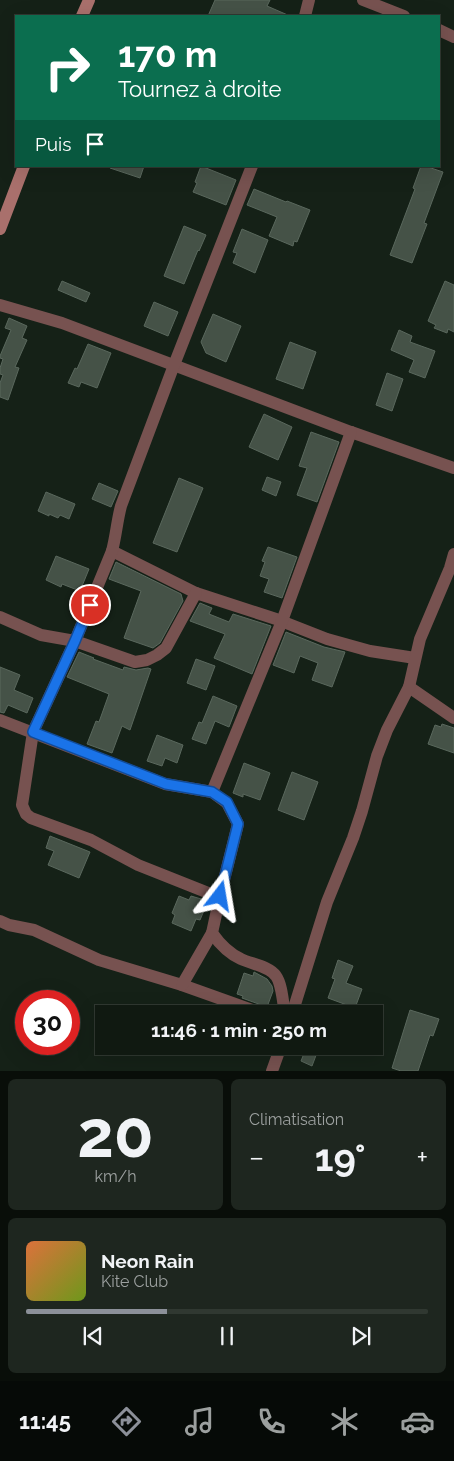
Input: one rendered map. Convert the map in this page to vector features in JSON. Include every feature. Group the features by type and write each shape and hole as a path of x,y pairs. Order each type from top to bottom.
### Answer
{"street":[{"path":"82,15 88,0"},
{"path":"305,15 309,0"},
{"path":"363,0 401,15"},
{"path":"440,30 454,37"},
{"path":"0,229 24,167"},
{"path":"220,896 138,865 91,840 31,818 22,805 33,732 75,641 112,550 121,506 252,167"},
{"path":"0,305 62,322 351,432 454,468"},
{"path":"212,792 282,621 351,432"},
{"path":"112,550 196,593 282,621 327,639 370,651 415,658"},
{"path":"295,1005 327,902 354,838 377,756 387,730 409,687 420,639 454,554"},
{"path":"0,618 41,635 75,641 136,662 157,656 166,648 196,593"},
{"path":"409,687 454,718"},
{"path":"2,722 33,732 166,784 212,792 227,802 238,824 212,933 182,985"},
{"path":"0,921 9,925 34,930 99,960 182,985 238,1005"},
{"path":"212,933 240,959 271,971 275,975 284,1005"},
{"path":"272,1071 278,1055"}],"building":[{"path":"215,0 270,0 267,6 288,15 208,15"},
{"path":"110,167 144,167 140,178"},
{"path":"201,167 236,180 226,205 193,192 197,183 195,182"},
{"path":"421,167 428,167 443,172 424,223 427,224 412,263 390,255 415,189 413,188"},
{"path":"254,189 310,210 297,242 294,241 293,246 269,236 277,217 247,205"},
{"path":"184,226 206,235 184,284 164,276"},
{"path":"242,229 268,240 255,273 233,263 237,253 233,252"},
{"path":"62,281 90,293 86,302 58,290"},
{"path":"445,281 454,285 454,332 448,329 447,333 434,328 436,325 428,321"},
{"path":"154,302 178,312 168,336 144,326"},
{"path":"213,314 241,326 226,362 206,353 201,342"},
{"path":"9,318 27,326 22,338 27,340 15,367 19,368 8,400 0,397 0,383 3,375 0,374 0,368 3,359 0,356 11,330 5,328"},
{"path":"399,330 412,336 410,342 435,351 425,378 409,372 414,360 391,350"},
{"path":"290,342 316,352 303,389 276,379"},
{"path":"88,344 111,353 97,388 81,382 79,387 68,383 75,368 77,369"},
{"path":"387,373 403,379 392,411 376,405"},
{"path":"264,414 292,427 278,460 249,447"},
{"path":"311,432 339,442 317,502 297,495 307,468 299,466"},
{"path":"267,477 281,482 276,496 262,490"},
{"path":"179,478 203,488 177,552 153,543"},
{"path":"99,483 118,491 111,507 92,499"},
{"path":"46,492 75,504 69,519 60,515 58,518 49,514 49,516 38,511"},
{"path":"268,547 297,557 282,598 264,592 269,579 260,576 265,562 262,561"},
{"path":"56,556 89,569 80,591 62,584 61,587 46,580"},
{"path":"116,562 181,594 183,601 160,643 153,648 124,638 141,591 109,579"},
{"path":"200,603 212,608 209,614 229,622 233,614 271,626 252,674 214,658 225,634 190,621"},
{"path":"286,632 324,647 345,652 332,687 312,680 318,663 300,656 294,673 273,665"},
{"path":"79,652 123,670 124,667 136,670 151,669 130,730 122,726 112,753 87,744 96,721 99,722 109,694 67,677"},
{"path":"196,659 215,666 206,690 187,683"},
{"path":"0,667 20,675 14,690 33,698 27,713 8,705 4,713 0,712"},
{"path":"213,696 237,706 229,727 215,721 206,744 192,739 199,722 202,723"},
{"path":"442,724 454,728 454,753 428,744 435,725 441,727"},
{"path":"157,735 183,745 177,763 165,758 162,766 147,761"},
{"path":"244,763 270,773 260,800 243,794 243,797 233,793"},
{"path":"292,772 318,782 304,820 278,810"},
{"path":"50,836 90,852 79,878 48,865 54,851 46,848"},
{"path":"179,896 189,900 191,896 208,901 200,920 196,919 191,931 172,923 175,915 172,913"},
{"path":"338,960 353,966 346,983 362,989 356,1005 347,1005 328,998 335,979 332,978"},
{"path":"254,972 267,979 272,986 273,991 268,1005 261,1005 242,998 243,996 237,994 244,973 253,976"},
{"path":"410,1010 439,1019 433,1036 430,1035 418,1071 401,1071 392,1068"},
{"path":"303,1055 316,1055 312,1066 301,1061"}],"route":[{"path":"90,605 33,732 166,784 212,792 227,802 238,824 220,896"}]}
